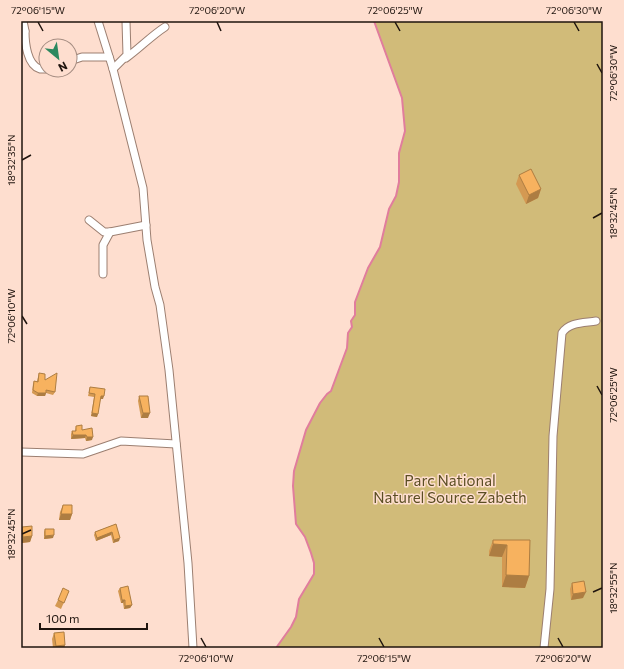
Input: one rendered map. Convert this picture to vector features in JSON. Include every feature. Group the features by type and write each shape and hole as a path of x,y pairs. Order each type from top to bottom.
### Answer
{"street":[{"path":"23,21 25,41 33,65 38,68"},
{"path":"98,21 113,69 143,188 146,225 169,370 188,563 193,648"},
{"path":"124,59 128,50 126,21"},
{"path":"113,69 147,42 153,34 165,27"},
{"path":"78,59 109,57"},
{"path":"89,220 104,232 146,225"},
{"path":"103,274 103,250 110,232"},
{"path":"544,648 550,589 553,436 562,333 566,327 573,324 596,321"},
{"path":"21,452 83,454 121,441 176,444"}],"green space":[{"name":"Parc National Naturel Source Zabeth","path":"374,21 603,21 603,648 276,648 291,627 296,617 299,599 314,574 314,563 311,553 305,537 296,524 293,486 294,471 306,430 320,403 331,391 347,348 348,333 352,327 351,321 355,315 355,302 368,268 380,247 389,209 396,196 399,182 399,153 405,131 402,98"}],"building":[{"path":"531,169 541,189 529,195 519,175"},
{"path":"39,373 45,374 45,380 57,373 55,392 46,390 46,393 38,393 33,390 34,381 38,382"},
{"path":"90,387 105,389 104,396 101,396 98,414 92,413 95,394 89,393"},
{"path":"139,396 148,396 150,413 143,413"},
{"path":"82,425 82,430 92,428 93,437 87,437 86,435 73,435 72,431 76,431 76,426"},
{"path":"63,505 72,505 72,514 61,514"},
{"path":"116,524 120,538 114,540 112,532 97,538 95,532"},
{"path":"32,526 32,536 23,537 22,527"},
{"path":"45,529 54,529 54,535 45,536"},
{"path":"493,540 530,540 529,576 506,575 507,545 493,544"},
{"path":"584,581 586,592 573,594 572,583"},
{"path":"128,586 132,605 125,606 125,600 122,600 120,588"},
{"path":"63,588 69,591 64,603 58,600"},
{"path":"64,632 65,645 56,646 54,633"}],"waterway":[{"path":"276,648 291,627 296,617 299,599 314,574 314,563 311,553 305,537 296,524 293,486 294,471 306,430 320,403 331,391 347,348 348,333 352,327 351,321 355,315 355,302 368,268 380,247 389,209 396,196 399,182 399,153 405,131 402,98 374,21"}]}
